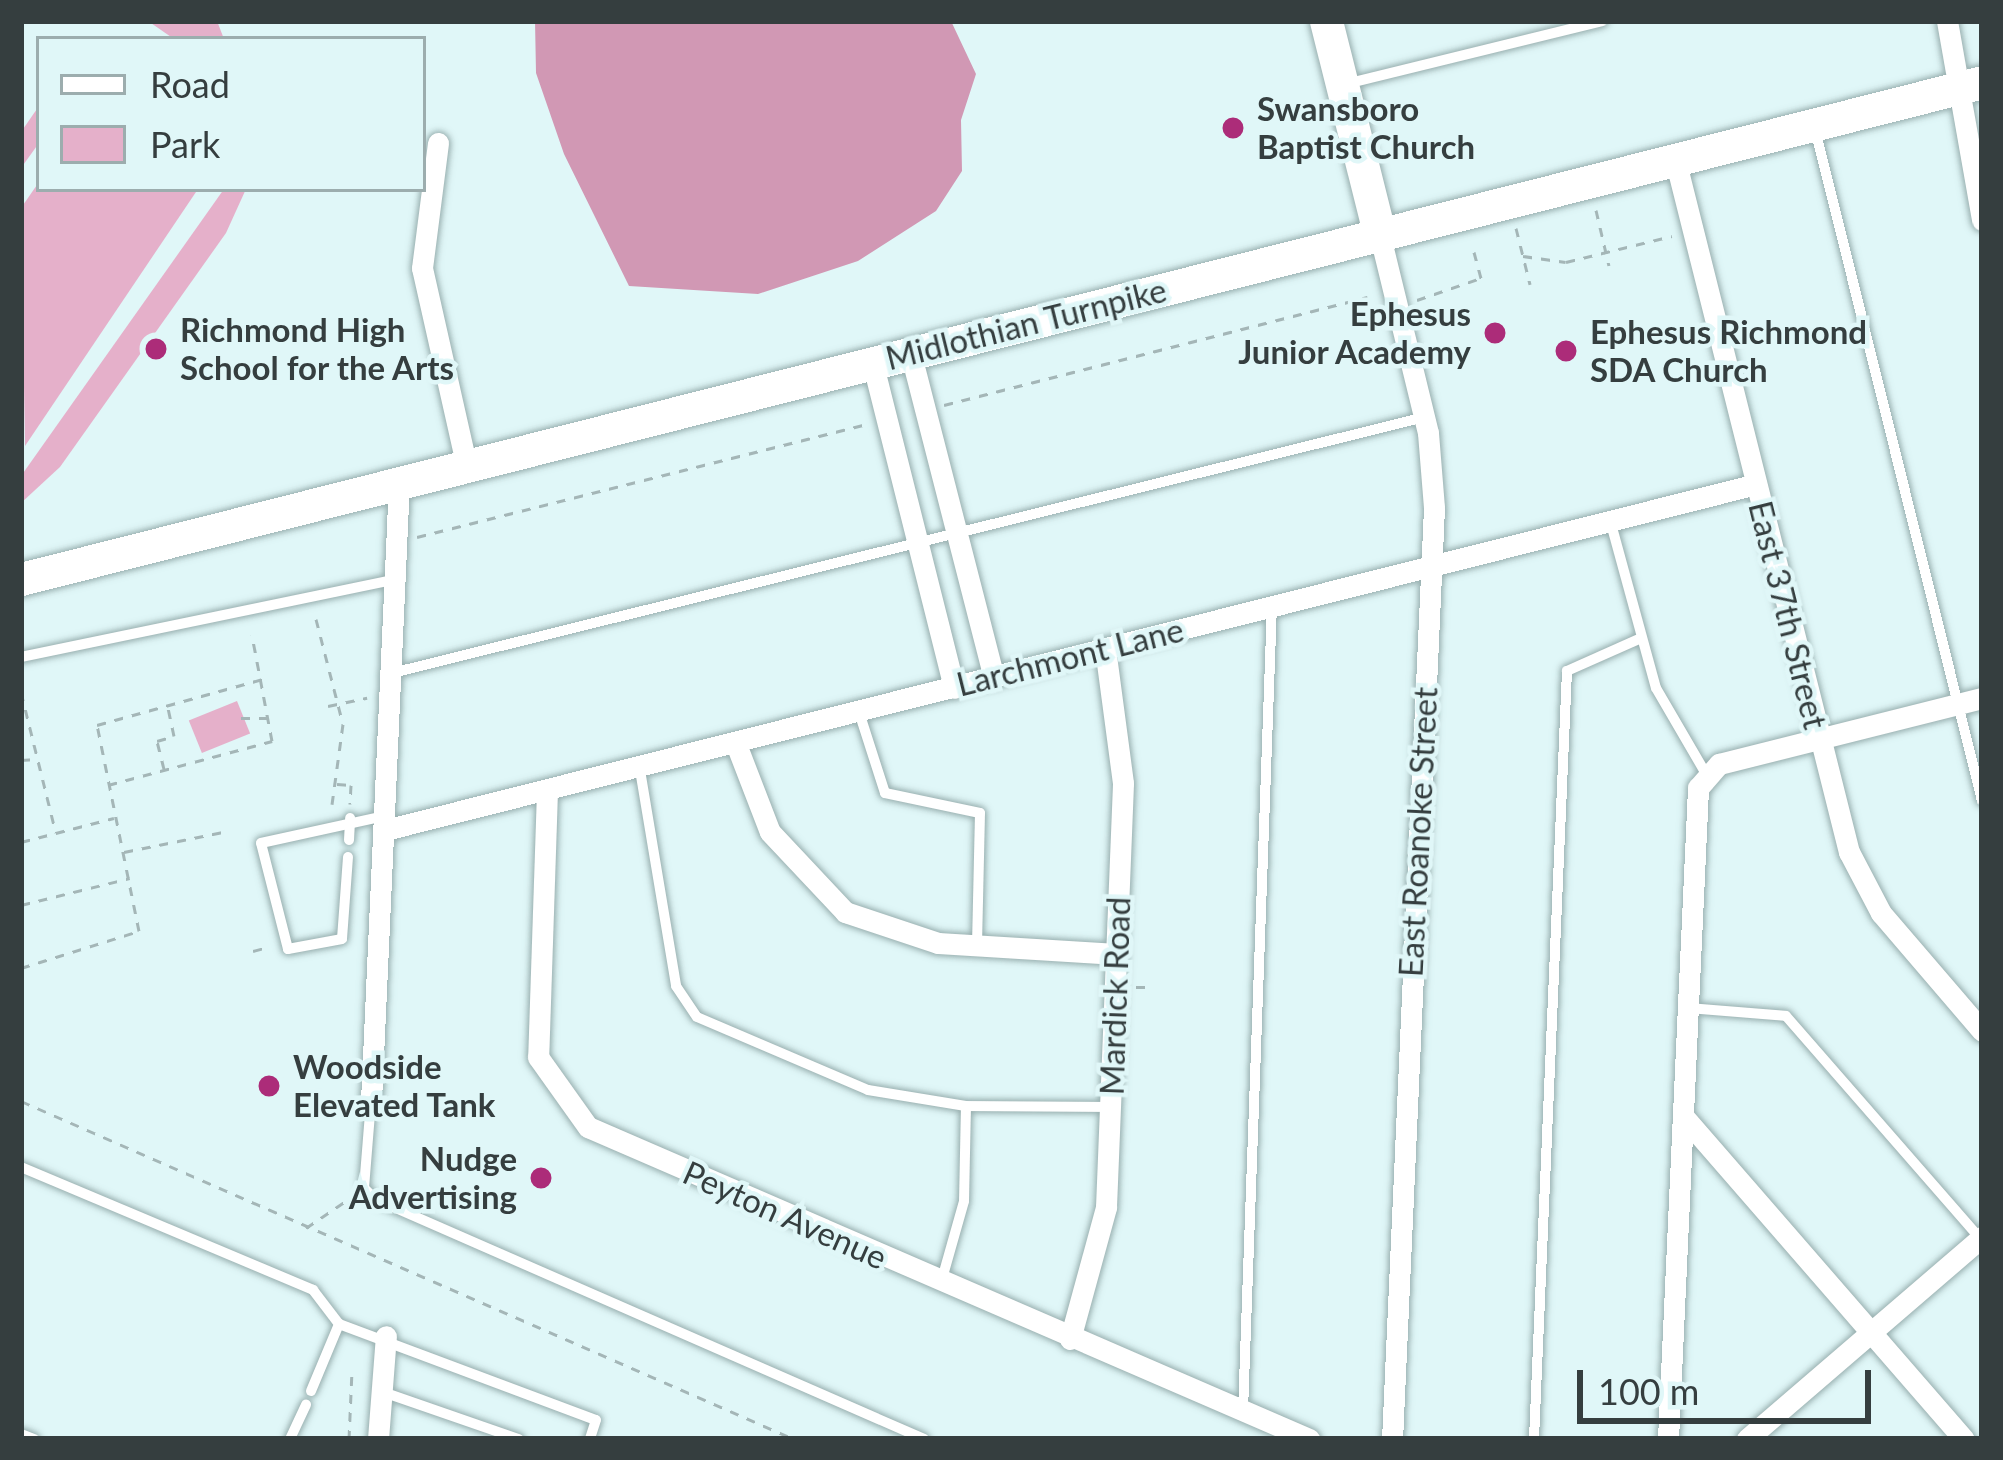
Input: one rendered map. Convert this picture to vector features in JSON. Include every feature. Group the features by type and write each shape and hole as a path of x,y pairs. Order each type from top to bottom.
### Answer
{"main road":[{"path":"1326,21 1379,232"},
{"name":"Midlothian Turnpike","path":"21,579 1967,85"},
{"name":"Midlothian Turnpike","path":"21,569 70,564"}],"street":[{"path":"1947,21 1967,85 1982,220"},
{"path":"439,143 422,268 466,464"},
{"name":"East 37th Street","path":"1675,159 1819,738 1862,881 1982,1031"},
{"name":"East Roanoke Street","path":"1379,232 1425,417 1430,563 1392,1439"},
{"path":"910,351 994,677"},
{"path":"872,361 954,688"},
{"path":"371,1101 399,482"},
{"name":"Larchmont Lane","path":"385,823 547,791 1430,563 1756,484"},
{"name":"Mardick Road","path":"1070,1339 1104,1235 1123,783 1105,649"},
{"path":"1668,1439 1686,1008 1704,777 1819,738 1982,698"},
{"path":"736,744 770,832 818,892 899,936 1117,953"},
{"name":"Peyton Avenue","path":"547,791 538,1057 562,1105 639,1152 1243,1418 1309,1439"},
{"path":"1683,1116 1964,1439"},
{"path":"1755,1438 1871,1331 1982,1239"},
{"path":"377,1439 386,1336"}],"lane":[{"path":"1342,85 1602,21"},
{"path":"1813,123 1982,801"},
{"path":"392,673 1425,417"},
{"path":"1610,520 1639,639 1674,730 1704,777"},
{"path":"21,657 395,580"},
{"path":"1243,1418 1273,605"},
{"path":"1534,1439 1567,671 1581,656 1639,639"},
{"path":"859,712 885,793 980,813 976,945"},
{"path":"639,764 685,1007 868,1090 966,1106 1110,1107"},
{"path":"348,857 342,939 284,943 261,843 350,811 385,823"},
{"path":"349,840 350,811"},
{"path":"1686,1008 1786,1016 1982,1239"},
{"path":"371,1101 364,1188 924,1439"},
{"path":"940,1283 964,1201 966,1106"},
{"path":"21,1167 313,1290 339,1324 386,1336 596,1420 590,1439"},
{"path":"311,1391 339,1324"},
{"path":"380,1391 519,1439"},
{"path":"290,1439 306,1404"},
{"path":"21,1434 34,1439"}],"path":[{"path":"1592,197 1609,266"},
{"path":"1523,256 1606,252 1672,236"},
{"path":"1519,241 1530,284"},
{"path":"1415,300 1482,279 1474,252"},
{"path":"936,407 1367,297"},
{"path":"418,537 872,423"},
{"path":"316,619 338,703 332,804"},
{"path":"106,785 265,745 273,718 252,635"},
{"path":"21,968 136,937 131,878 106,785 97,725 263,680"},
{"path":"21,692 56,833"},
{"path":"328,706 375,696"},
{"path":"164,771 158,741 174,736 166,704"},
{"path":"241,718 273,718"},
{"path":"21,760 38,759"},
{"path":"335,784 351,785 350,811"},
{"path":"21,842 116,818"},
{"path":"124,852 223,832"},
{"path":"21,905 131,878"},
{"path":"253,951 284,943"},
{"path":"1136,987 1152,987"},
{"path":"21,1101 304,1229 794,1439"},
{"path":"304,1229 364,1188"},
{"path":"349,1439 352,1370"}],"green space":[{"path":"148,21 217,21 223,36 170,36"},
{"path":"36,110 36,147 21,168 21,132"},
{"path":"36,186 36,192 196,192 25,446 21,208"},
{"path":"222,192 245,192 226,233 60,467 21,503 21,476"},
{"path":"237,701 250,733 202,753 189,720"}],"shaded area":[{"path":"535,21 951,21 976,74 961,120 962,171 936,211 858,261 758,294 629,286 564,154 536,73"}],"place":[{"name":"Swansboro Baptist Church","path":"1233,128"},
{"name":"Ephesus Junior Academy","path":"1495,333"},
{"name":"Richmond High School for the Arts","path":"156,349"},
{"name":"Ephesus Richmond SDA Church","path":"1566,351"},
{"name":"Woodside Elevated Tank","path":"269,1086"},
{"name":"Nudge Advertising","path":"541,1178"}]}
